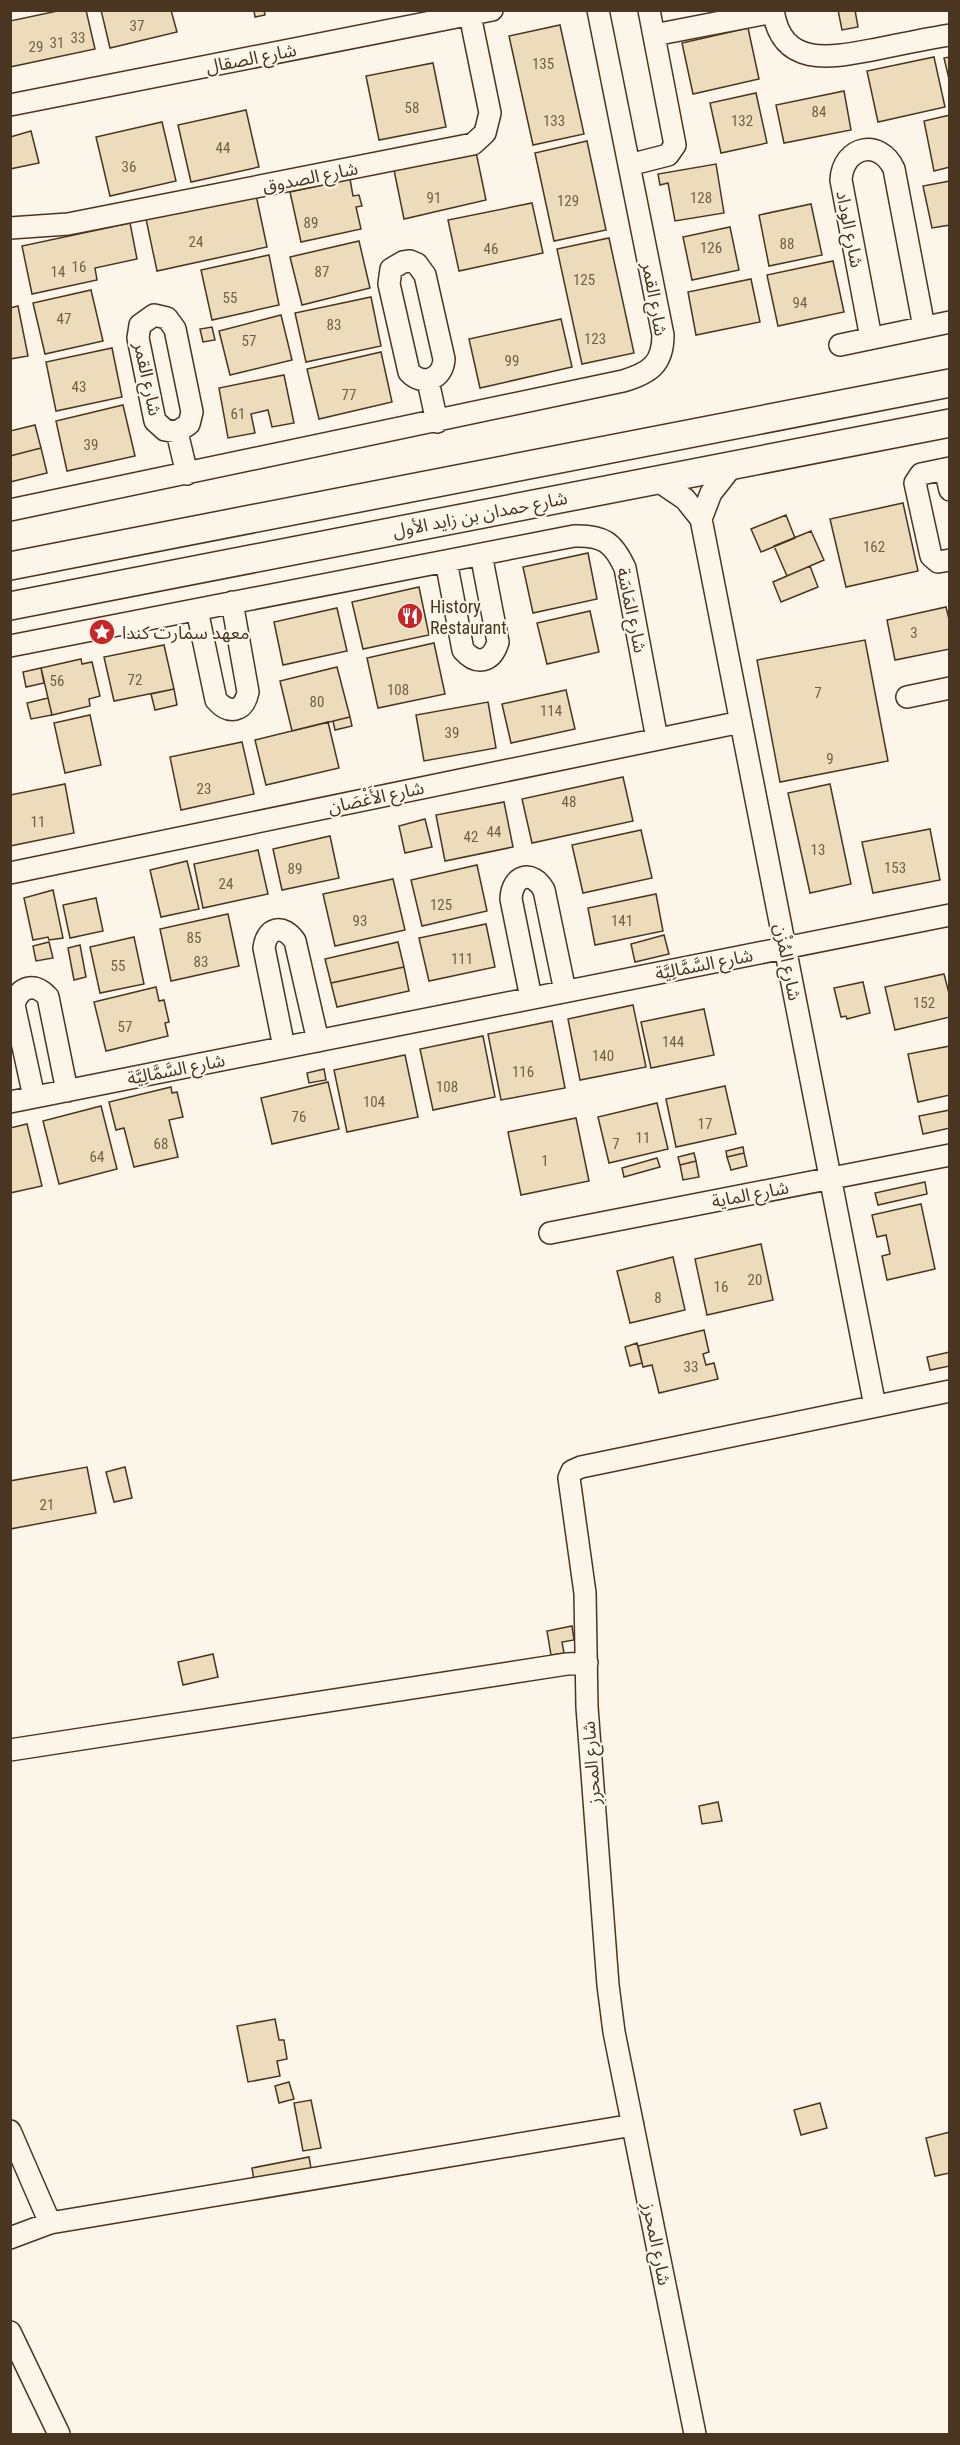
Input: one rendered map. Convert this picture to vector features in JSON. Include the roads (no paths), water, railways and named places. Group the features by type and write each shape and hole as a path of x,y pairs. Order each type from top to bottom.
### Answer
{"main road":[{"path":"10,566 950,383"},
{"name":"شارع حمدان بن زايد الأول","path":"10,606 950,423"}],"street":[{"name":"شارع الصقال","path":"10,105 492,10"},
{"name":"شارع القمر","path":"10,510 437,422 623,381 647,372 654,366 663,347 663,335 598,10"},
{"path":"629,165 668,155 675,146 649,10"},
{"path":"654,35 773,11 780,32 786,41 794,48 813,57 840,56 950,35"},
{"name":"شارع الصدوق","path":"10,228 68,224 473,144 485,133 490,113 470,15"},
{"name":"شارع الوداد","path":"871,338 841,180 846,160 863,150 884,154 894,169 924,327"},
{"path":"403,261 417,264 425,275 444,359 441,372 428,381 420,380 409,372 388,284 392,269 403,261"},
{"name":"شارع القمر","path":"154,315 167,318 175,330 192,412 189,424 177,432 165,430 155,421 138,338 140,325 154,315"},
{"path":"840,345 950,322"},
{"path":"428,381 437,422"},
{"name":"شارع القمر","path":"177,432 187,474"},
{"path":"701,519 711,493 733,465"},
{"path":"948,476 921,474 916,479 915,486 931,556 938,561 950,560"},
{"path":"657,480 685,499 701,519"},
{"name":"شارع المُزْن","path":"701,519 875,1406"},
{"name":"شارع المَاسَة","path":"10,646 574,536 591,535 607,541 618,552 625,568 657,739"},
{"path":"446,561 463,650 469,658 479,661 495,652 498,642 481,554"},
{"path":"197,610 216,700 222,707 230,710 240,708 246,701 248,692 232,603"},
{"path":"907,697 950,688"},
{"name":"شارع الأَغْصَان","path":"10,873 741,722"},
{"path":"531,998 511,899 512,887 518,879 531,877 539,881 544,890 565,991"},
{"name":"شارع السَّمَّالِيَّة","path":"10,1102 950,915"},
{"path":"284,1047 264,948 265,939 272,932 281,929 290,933 295,941 318,1041"},
{"path":"34,1097 14,1005 16,996 23,989 32,987 42,990 48,997 67,1090"},
{"name":"شارع الماية","path":"550,1233 950,1155"},
{"name":"شارع المحرز","path":"694,2434 620,2068 608,1985 587,1707 585,1593 569,1481 575,1469 950,1390"},
{"path":"10,1750 567,1664 587,1663"},
{"path":"10,2238 50,2223 633,2125"},
{"path":"10,2131 50,2223"},
{"path":"10,2332 59,2434"}],"place":[{"name":"History Restaurant","path":"410,616"},
{"name":"معهد سمارت كندا","path":"102,632"}]}
